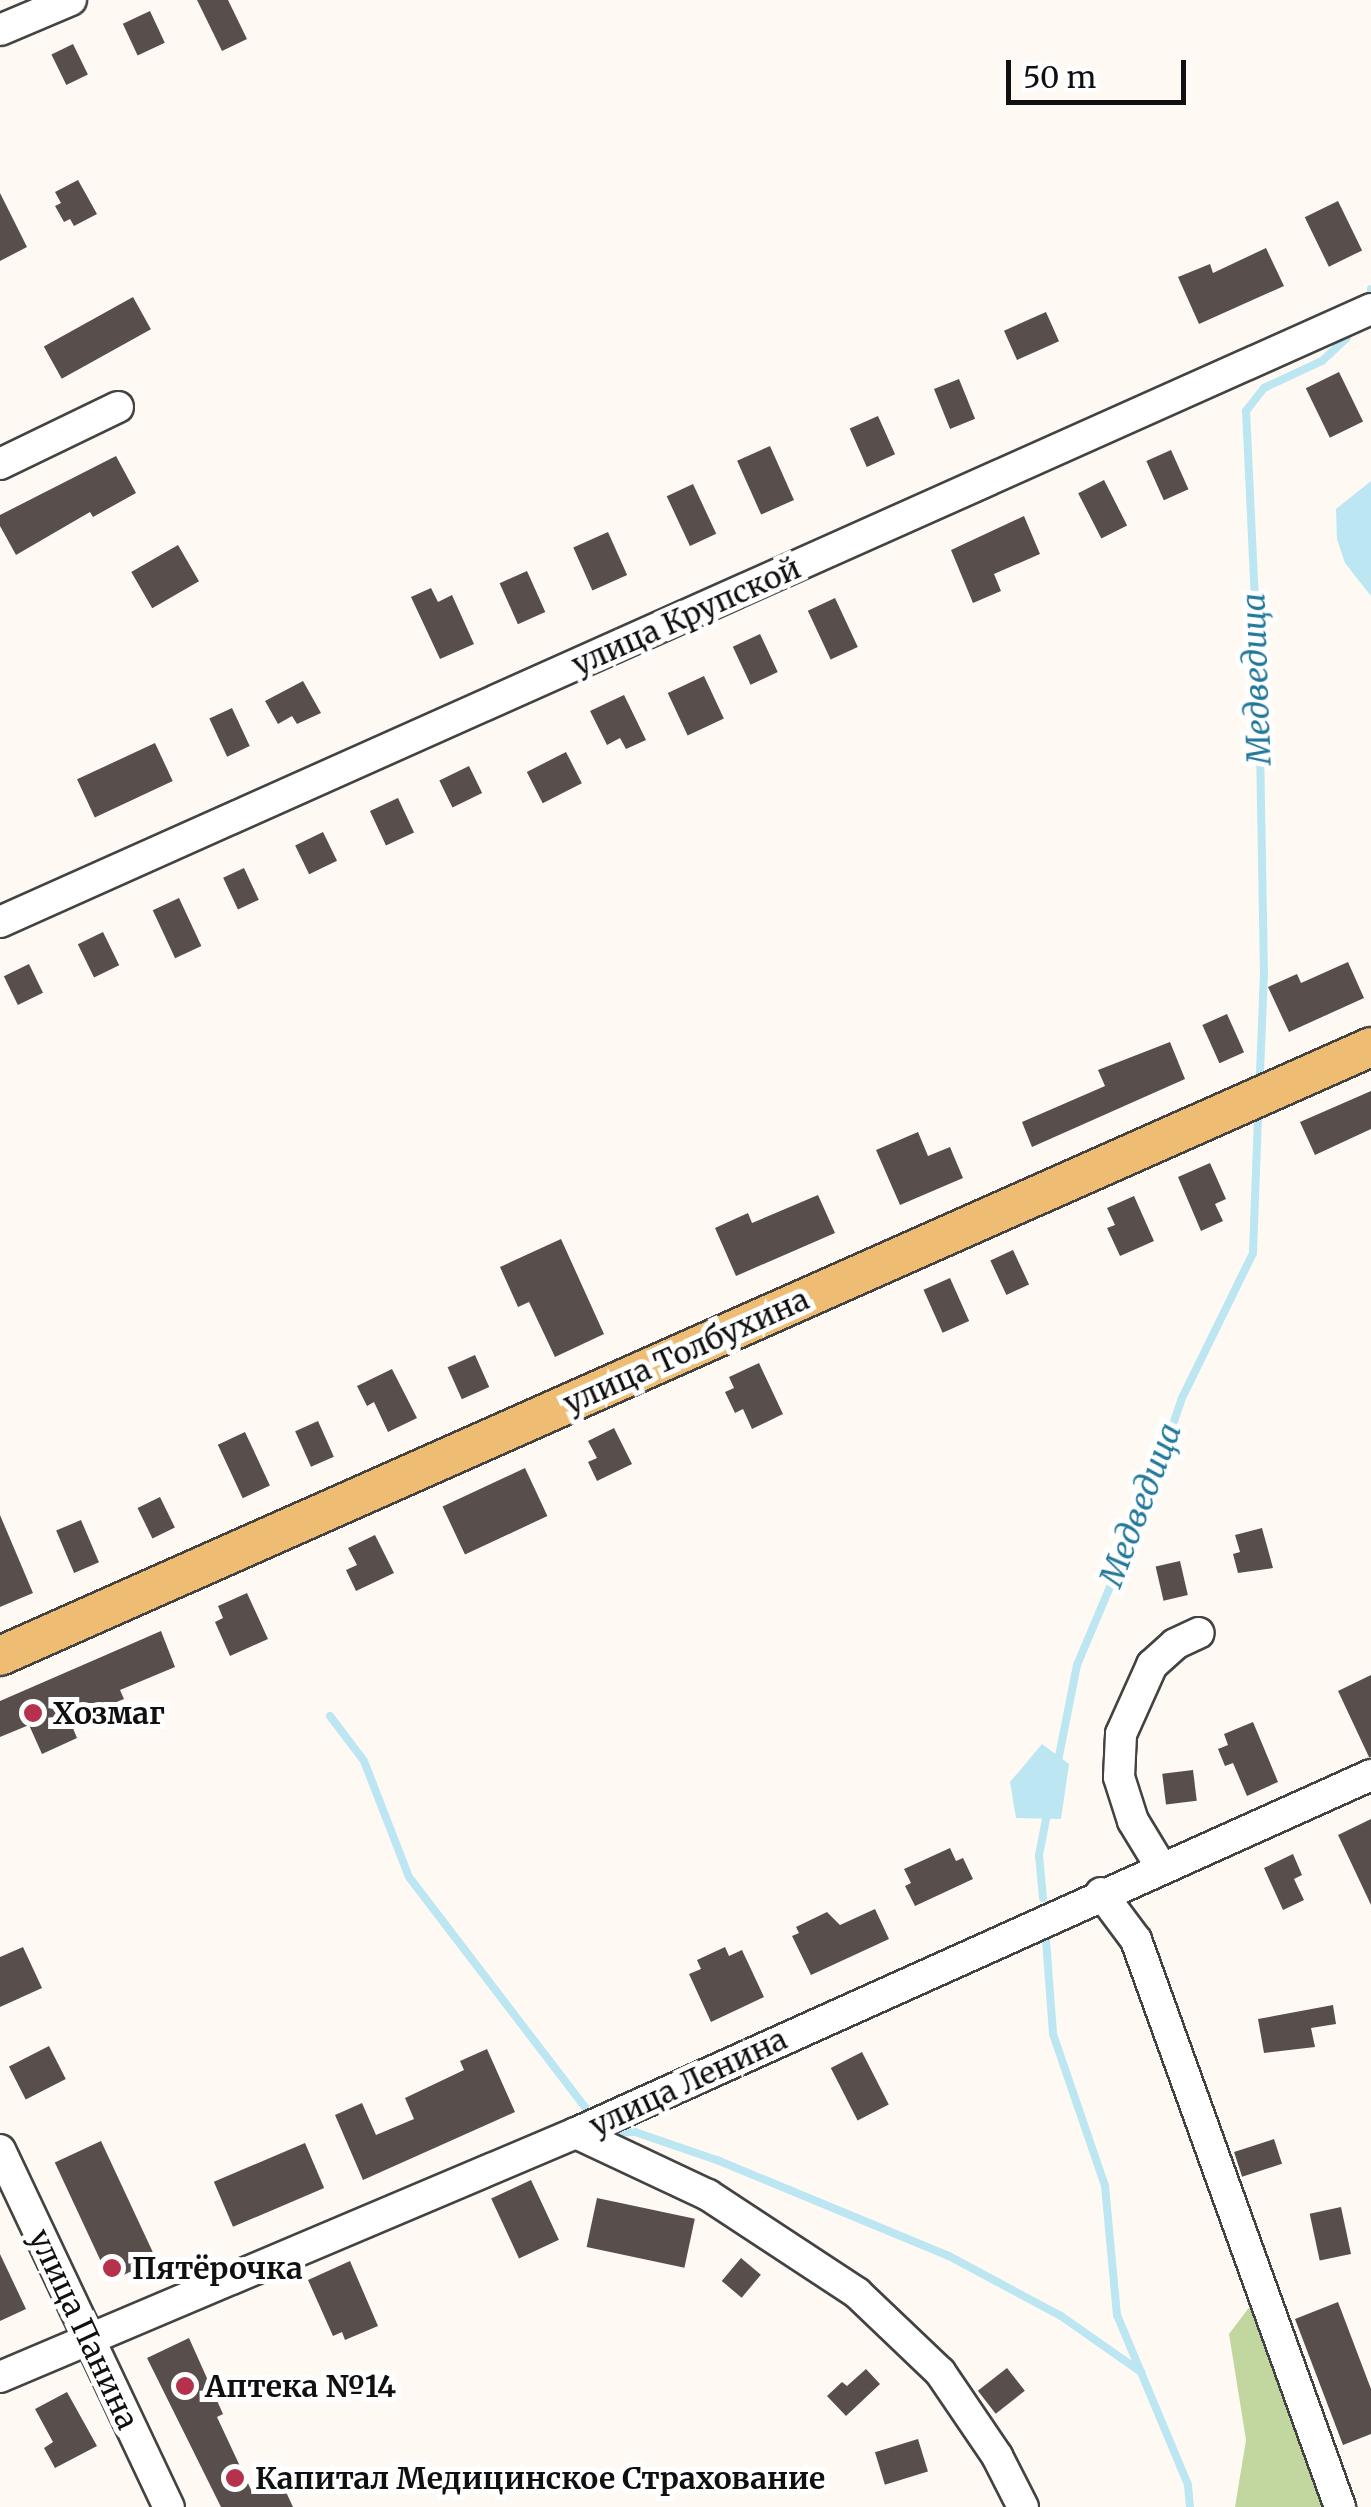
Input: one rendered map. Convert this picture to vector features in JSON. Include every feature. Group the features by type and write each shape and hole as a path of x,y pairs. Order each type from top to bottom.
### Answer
{"main road":[{"name":"улица Толбухина","path":"0,1656 1371,1046"}],"street":[{"path":"0,30 71,0"},
{"name":"улица Крупской","path":"0,922 1371,308"},
{"path":"0,464 118,406"},
{"path":"1161,1867 1132,1821 1119,1776 1121,1734 1152,1664 1175,1644 1199,1633"},
{"name":"улица Ленина","path":"0,2377 576,2133 1100,1893 1371,1774"},
{"path":"1100,1893 1136,1940 1340,2507"},
{"path":"576,2133 708,2195 857,2293 940,2372 997,2456 1023,2507"},
{"name":"улица Панина","path":"0,2150 170,2507"}],"green space":[{"path":"1257,2297 1332,2507 1235,2507 1246,2440 1229,2334"}],"water":[{"path":"1371,481 1371,596 1345,563 1337,539 1336,509"},
{"path":"1042,1744 1069,1764 1061,1819 1016,1818 1010,1782"}],"building":[{"path":"197,0 228,0 247,39 222,51"},
{"path":"150,11 165,43 138,55 123,24"},
{"path":"73,44 88,75 66,85 51,55"},
{"path":"78,180 97,214 74,226 70,219 64,222 55,206 61,203 55,192"},
{"path":"0,193 27,247 0,261"},
{"path":"1338,201 1362,250 1329,267 1305,217"},
{"path":"1266,248 1284,286 1199,324 1178,277 1210,264 1213,273"},
{"path":"133,297 151,329 62,379 44,346"},
{"path":"1046,312 1059,341 1017,360 1004,331"},
{"path":"1339,372 1363,421 1330,438 1306,388"},
{"path":"959,379 975,419 950,429 934,389"},
{"path":"878,416 895,454 867,467 850,429"},
{"path":"770,446 794,500 761,515 737,461"},
{"path":"1171,450 1188,489 1164,500 1146,461"},
{"path":"116,456 136,493 93,517 90,512 16,555 0,526 0,515"},
{"path":"1104,480 1127,525 1101,539 1078,493"},
{"path":"693,484 716,534 690,546 667,496"},
{"path":"1024,516 1040,554 994,574 1001,591 973,603 951,550"},
{"path":"608,532 627,575 592,590 573,547"},
{"path":"178,545 199,581 152,608 131,572"},
{"path":"527,571 545,612 518,624 500,583"},
{"path":"431,588 438,602 452,595 474,644 440,659 411,597"},
{"path":"835,598 858,647 831,660 808,611"},
{"path":"760,634 778,672 751,685 733,647"},
{"path":"704,676 724,719 688,736 668,693"},
{"path":"303,681 321,713 297,724 292,716 278,724 265,701"},
{"path":"624,695 646,740 626,749 620,738 607,745 590,711"},
{"path":"232,708 250,746 227,757 209,719"},
{"path":"155,743 173,781 95,817 77,779"},
{"path":"566,752 582,783 543,803 527,772"},
{"path":"469,766 482,793 452,807 439,780"},
{"path":"398,798 414,832 386,846 370,811"},
{"path":"323,832 337,861 309,874 295,846"},
{"path":"244,868 259,900 238,909 223,878"},
{"path":"179,898 201,946 175,958 153,910"},
{"path":"103,932 119,965 94,978 78,944"},
{"path":"1348,962 1364,998 1289,1032 1268,987 1297,974 1301,983"},
{"path":"29,964 43,993 18,1005 4,976"},
{"path":"1227,1014 1244,1052 1219,1063 1202,1025"},
{"path":"1170,1042 1185,1079 1032,1147 1022,1122 1105,1086 1098,1070"},
{"path":"1371,1091 1371,1129 1315,1155 1300,1122"},
{"path":"918,1132 928,1156 950,1147 963,1178 900,1205 876,1150"},
{"path":"1210,1163 1226,1199 1215,1204 1223,1221 1201,1231 1178,1177"},
{"path":"818,1195 835,1233 736,1276 715,1228 748,1213 752,1223"},
{"path":"1134,1196 1154,1241 1120,1256 1107,1228 1115,1225 1107,1208"},
{"path":"561,1239 604,1334 555,1357 529,1302 518,1307 500,1267"},
{"path":"1013,1250 1029,1284 1006,1295 990,1261"},
{"path":"950,1278 969,1321 943,1333 924,1290"},
{"path":"475,1355 489,1387 462,1399 448,1367"},
{"path":"759,1363 783,1414 752,1429 743,1409 735,1413 725,1392 734,1388 729,1377"},
{"path":"392,1369 417,1418 388,1432 374,1402 367,1406 357,1386"},
{"path":"318,1421 334,1457 311,1467 295,1431"},
{"path":"614,1428 632,1464 597,1481 588,1462 597,1458 588,1441"},
{"path":"245,1432 270,1485 243,1498 218,1445"},
{"path":"525,1468 547,1516 465,1554 443,1506"},
{"path":"160,1497 175,1528 152,1539 138,1508"},
{"path":"0,1515 33,1593 0,1607"},
{"path":"81,1520 99,1562 74,1573 56,1531"},
{"path":"1262,1528 1273,1568 1238,1573 1233,1554 1240,1552 1235,1535"},
{"path":"375,1535 394,1573 356,1591 346,1570 357,1565 348,1548"},
{"path":"1180,1561 1188,1595 1164,1601 1156,1567"},
{"path":"247,1593 268,1639 230,1656 215,1622 223,1618 218,1606"},
{"path":"161,1631 175,1667 120,1690 124,1699 70,1721 77,1738 42,1754 29,1725 0,1737 0,1701"},
{"path":"1371,1675 1371,1757 1369,1757 1338,1691"},
{"path":"1253,1722 1278,1782 1247,1796 1233,1763 1225,1766 1218,1749 1228,1745 1224,1734"},
{"path":"1193,1770 1197,1801 1166,1805 1162,1774"},
{"path":"1371,1819 1371,1905 1338,1835"},
{"path":"950,1848 956,1861 963,1858 973,1879 915,1906 905,1886 911,1883 904,1869"},
{"path":"1293,1854 1302,1875 1294,1879 1304,1900 1283,1910 1264,1868"},
{"path":"875,1909 889,1939 811,1975 792,1936 799,1933 796,1927 827,1912 840,1925"},
{"path":"23,1947 42,1988 0,2007 0,1957"},
{"path":"725,1947 729,1956 742,1950 764,1997 711,2022 689,1974 701,1969 697,1960"},
{"path":"1333,2005 1336,2024 1311,2028 1315,2047 1264,2053 1258,2019"},
{"path":"49,2046 66,2079 26,2099 9,2066"},
{"path":"487,2049 515,2112 363,2180 335,2115 362,2103 376,2135 414,2119 405,2098 464,2070 460,2061"},
{"path":"862,2052 889,2105 858,2120 831,2068"},
{"path":"1274,2139 1282,2164 1242,2177 1234,2152"},
{"path":"101,2141 156,2260 110,2281 55,2163"},
{"path":"305,2143 324,2188 233,2227 214,2182"},
{"path":"531,2180 559,2240 519,2258 491,2199"},
{"path":"597,2198 695,2219 684,2268 587,2247"},
{"path":"1341,2207 1351,2254 1320,2261 1310,2214"},
{"path":"0,2254 26,2309 0,2321"},
{"path":"741,2258 761,2275 742,2298 722,2281"},
{"path":"350,2261 378,2326 345,2340 342,2332 333,2336 308,2280"},
{"path":"1338,2302 1371,2389 1371,2434 1343,2445 1295,2319"},
{"path":"189,2338 223,2414 217,2417 253,2494 281,2481 293,2507 221,2507 147,2358"},
{"path":"1007,2368 1025,2391 996,2414 978,2391"},
{"path":"866,2369 880,2384 846,2416 827,2396 842,2382 847,2386"},
{"path":"67,2392 97,2446 55,2468 44,2448 53,2442 35,2409"},
{"path":"918,2439 928,2472 885,2485 875,2452"}],"waterway":[{"name":"Медведица","path":"1260,1073 1264,975 1259,686 1246,411 1264,388 1322,361 1347,338"},
{"name":"Медведица","path":"1057,1766 1077,1665 1151,1490 1182,1398 1253,1253 1258,1119"},
{"path":"330,1716 364,1761 409,1877 585,2107"},
{"name":"Медведица","path":"1043,1898 1039,1855 1048,1809"},
{"name":"Медведица","path":"1046,1940 1053,2034 1105,2186 1117,2315 1188,2485 1190,2507"},
{"path":"607,2133 635,2132 717,2160 949,2256 1061,2316 1141,2372"}],"place":[{"name":"Хозмаг","path":"33,1713"},
{"name":"Пятёрочка","path":"112,2268"},
{"name":"Аптека №14","path":"185,2386"},
{"name":"Капитал Медицинское Страхование","path":"235,2478"}]}
